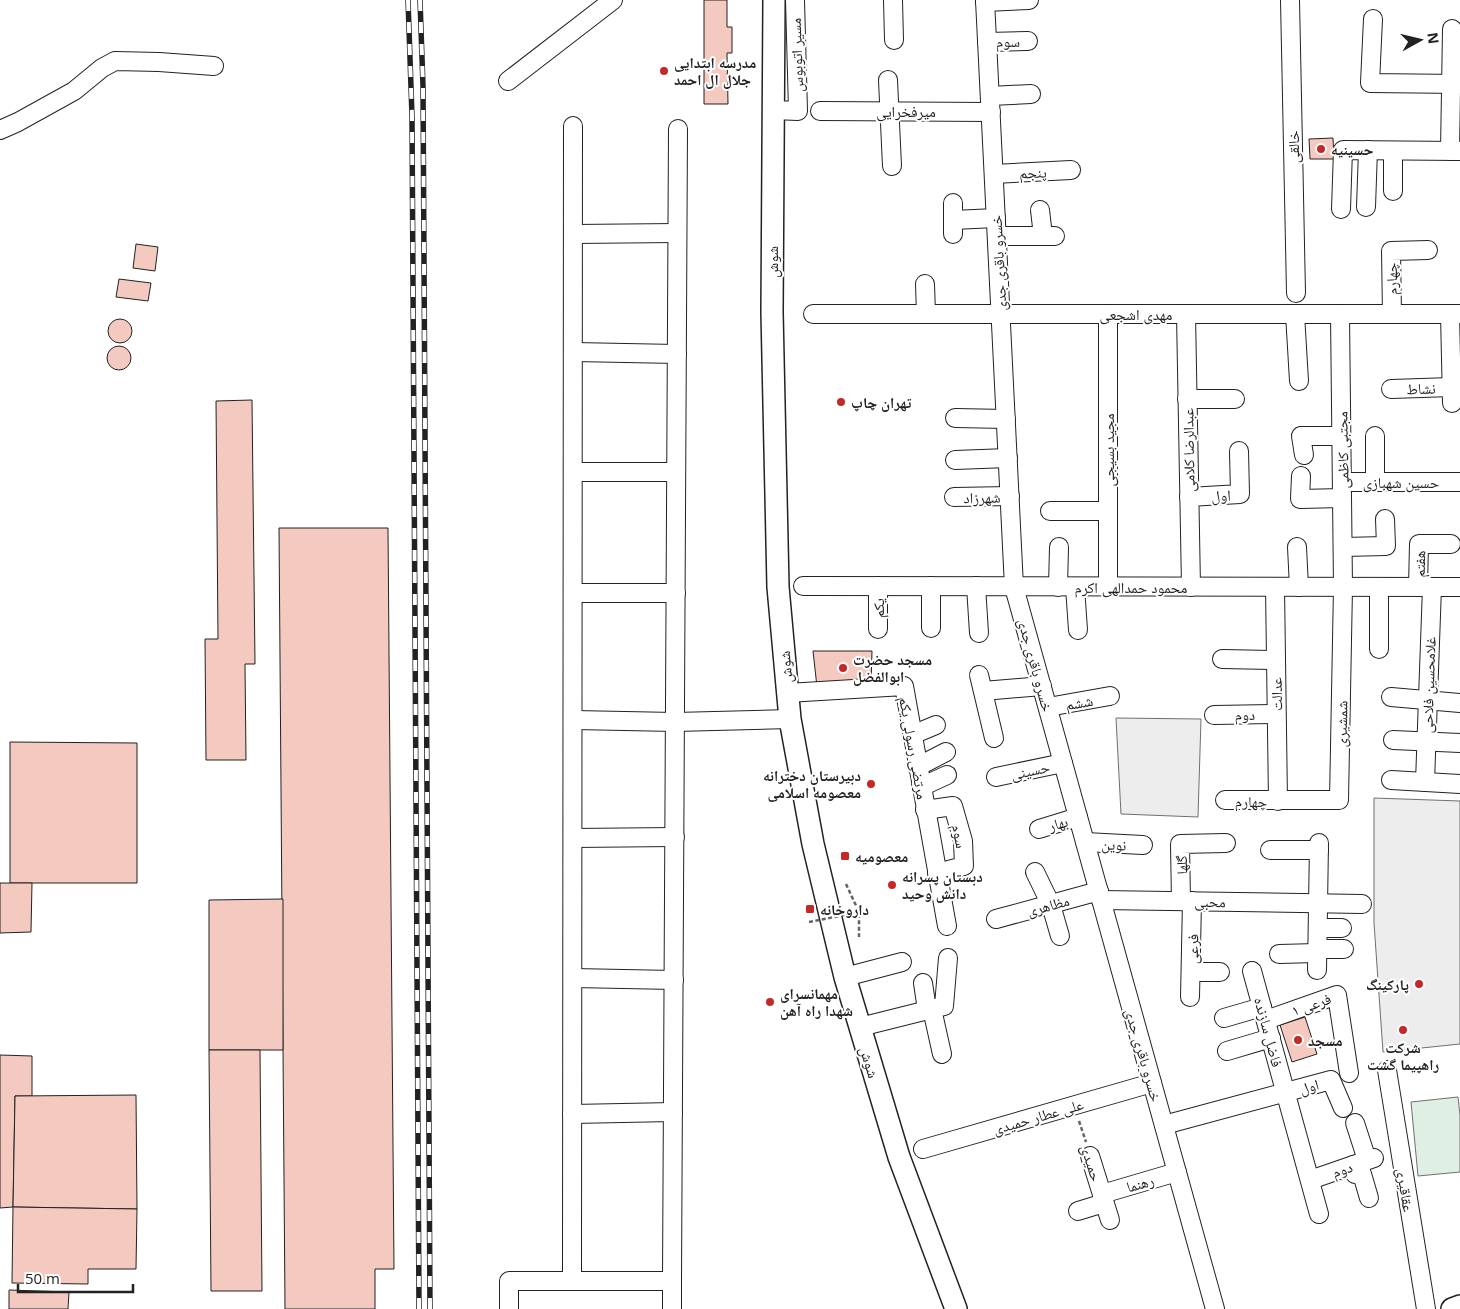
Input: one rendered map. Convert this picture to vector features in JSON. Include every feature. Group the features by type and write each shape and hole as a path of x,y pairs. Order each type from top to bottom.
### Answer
{"main road":[{"name":"شوش","path":"774,0 772,312 778,587 790,719 813,844 845,977 899,1158 956,1309"},
{"path":"1452,1309 1460,1306"}],"street":[{"path":"508,81 613,0"},
{"name":"مسیر اتوبوس","path":"773,110 798,111 795,0"},
{"path":"893,0 894,40"},
{"path":"985,1 1028,0"},
{"name":"خالقی","path":"1290,0 1296,293"},
{"name":"خسرو باقری جدی","path":"985,1 1014,586 1215,1309"},
{"path":"1374,19 1370,83 1456,84"},
{"path":"1341,209 1343,150 1455,151 1456,84 1452,29"},
{"name":"سوم","path":"987,42 1028,41"},
{"path":"0,130 18,122 74,90 102,68 115,61 214,66"},
{"path":"888,80 892,166"},
{"path":"990,104 1030,94"},
{"name":"میرفخرایی","path":"820,111 889,111 990,104"},
{"path":"572,1281 574,720 573,126"},
{"path":"672,1309 678,129"},
{"path":"1366,207 1368,150"},
{"path":"1393,151 1393,191"},
{"name":"پنجم","path":"994,174 1072,170"},
{"path":"997,236 1049,236 1040,210"},
{"path":"953,219 996,218"},
{"path":"574,234 677,233"},
{"name":"چهارم","path":"1392,314 1391,251 1428,250"},
{"path":"925,284 926,314"},
{"name":"مهدی اشجعی","path":"813,314 1455,314"},
{"name":"مجید بسیجی","path":"1108,314 1108,586"},
{"name":"عبدالرضا کلامی","path":"1186,314 1191,587"},
{"path":"1295,314 1299,381"},
{"name":"مجتبی کاظمی","path":"1340,314 1344,587"},
{"name":"نشاط","path":"1391,390 1452,395 1455,314"},
{"path":"574,352 677,354"},
{"path":"1187,398 1235,398"},
{"path":"955,418 1006,419"},
{"path":"1304,455 1301,436 1341,436"},
{"path":"1375,436 1375,482"},
{"name":"اول","path":"1190,497 1240,494 1239,451"},
{"path":"955,460 1008,458"},
{"path":"574,472 676,472"},
{"path":"1301,476 1300,499 1342,490"},
{"name":"حسین شهبازی","path":"1342,490 1375,482 1460,482"},
{"name":"شهرزاد","path":"954,497 1010,496"},
{"path":"1050,511 1108,511"},
{"path":"1343,547 1386,546 1385,520"},
{"name":"هفتم","path":"1425,587 1419,544 1451,544"},
{"path":"1059,547 1066,587 1078,630"},
{"path":"1297,547 1299,587"},
{"name":"محمود حمدالهی اکرم","path":"802,586 1460,587"},
{"name":"یکم","path":"878,586 878,629"},
{"path":"930,628 931,586"},
{"path":"976,586 980,633"},
{"name":"عدالت","path":"1275,587 1278,801"},
{"name":"شمشیری","path":"1278,801 1339,800 1344,587"},
{"path":"1379,587 1379,649"},
{"name":"غلامحسین فلاحی","path":"1425,587 1428,702 1425,782"},
{"path":"574,593 676,593"},
{"path":"1222,659 1275,660"},
{"path":"994,738 981,683 1042,686"},
{"name":"مرتضی رسولی یکم","path":"787,693 904,686 947,926"},
{"name":"ششم","path":"1048,707 1110,696"},
{"path":"1391,697 1460,704"},
{"name":"دوم","path":"1214,714 1276,714"},
{"path":"574,720 675,722 790,719"},
{"path":"912,735 936,725"},
{"path":"1393,740 1460,743"},
{"path":"917,766 946,752"},
{"name":"حسینی","path":"996,777 1063,763"},
{"path":"921,787 947,775"},
{"path":"1391,780 1460,784"},
{"name":"چهارم","path":"1225,800 1278,801"},
{"name":"سوم","path":"925,810 953,806 963,841 964,866 937,873"},
{"name":"بهار","path":"1039,829 1078,817"},
{"path":"573,838 674,837"},
{"name":"نوین","path":"1085,842 1143,845"},
{"name":"گلها","path":"1187,901 1180,844 1226,844"},
{"path":"1270,850 1319,847 1317,957"},
{"path":"1035,872 1051,905 1060,936"},
{"name":"محبی","path":"1100,896 1187,901 1318,902"},
{"name":"مظاهری","path":"996,918 1100,896"},
{"name":"فرعی","path":"1187,901 1191,972 1190,997"},
{"path":"1318,902 1362,904"},
{"path":"1318,928 1342,928"},
{"path":"1279,954 1317,957 1344,949"},
{"path":"934,1009 948,958"},
{"path":"845,977 902,962"},
{"name":"فاضل سازنده","path":"1252,971 1319,1214"},
{"path":"1191,972 1220,972"},
{"path":"573,978 674,980"},
{"path":"923,983 934,1009 942,1054"},
{"name":"فرعی ۱","path":"1264,1013 1337,995 1349,1073"},
{"path":"860,1027 934,1009"},
{"path":"1224,1018 1264,1013"},
{"path":"1227,1051 1271,1038"},
{"name":"عقاقیری","path":"1387,1070 1426,1309"},
{"name":"اول","path":"1286,1093 1331,1080 1343,1108"},
{"name":"علی عطار حمیدی","path":"923,1149 986,1123 1074,1105 1152,1083"},
{"path":"1164,1125 1286,1093"},
{"path":"572,1114 673,1112"},
{"path":"1355,1123 1365,1161 1355,1174 1362,1174 1369,1198"},
{"name":"حمیدی","path":"1090,1156 1110,1220"},
{"name":"دوم","path":"1310,1180 1365,1161"},
{"name":"رهنما","path":"1103,1198 1177,1172"},
{"path":"1078,1211 1103,1198"},
{"path":"509,1309 510,1282 672,1281"}],"path":[{"path":"846,884 859,912 859,936"},
{"path":"809,922 859,912"},
{"name":"حمیدی","path":"1074,1105 1090,1156"}],"green space":[{"path":"1458,1097 1460,1115 1460,1172 1418,1176 1411,1102"}],"shaded area":[{"path":"1116,718 1201,719 1198,817 1121,814"},
{"name":"پارکینگ","path":"1374,798 1460,801 1460,1044 1383,1052 1374,923"}],"building":[{"path":"704,0 727,0 727,27 732,27 732,53 727,53 728,104 704,104"},
{"name":"حسینیه","path":"1333,138 1334,159 1310,159 1309,139"},
{"path":"136,244 158,247 155,271 133,268"},
{"path":"119,279 151,283 148,301 116,297"},
{"path":"120,319 125,320 131,326 131,336 125,342 120,343 115,342 109,336 108,331 109,326 115,320"},
{"path":"119,346 124,347 130,353 130,363 124,369 119,370 114,369 108,363 107,358 108,353 114,347"},
{"path":"252,400 255,664 245,664 246,760 206,760 205,639 218,639 216,401"},
{"path":"279,528 388,528 394,1269 375,1269 375,1309 285,1309"},
{"name":"مسجد حضرت ابوالفضل","path":"813,651 872,651 871,686 817,687"},
{"path":"10,742 137,743 137,883 10,883"},
{"path":"0,883 32,883 31,932 0,933"},
{"path":"283,899 283,1050 209,1050 209,900"},
{"name":"مسجد","path":"1305,1017 1317,1054 1292,1062 1280,1025"},
{"path":"209,1050 260,1050 262,1291 211,1291"},
{"path":"0,1055 32,1056 32,1096 15,1096 13,1207 0,1208"},
{"path":"136,1095 137,1209 13,1207 15,1096"},
{"path":"13,1207 137,1209 136,1269 88,1269 88,1284 12,1283"},
{"path":"9,1290 69,1292 68,1309 9,1309"}],"railway":[{"path":"408,0 412,116 419,1309"},
{"path":"420,0 423,86 430,1309"}],"place":[{"name":"مدرسه ابتدایی جلال ال احمد","path":"664,71"},
{"name":"حسینیه","path":"1321,149"},
{"name":"تهران چاپ","path":"841,402"},
{"name":"مسجد حضرت ابوالفضل","path":"843,668"},
{"name":"دبیرستان دخترانه معصومه اسلامی","path":"871,784"},
{"name":"معصومیه","path":"845,856"},
{"name":"دبستان پسرانه دانش وحید","path":"892,885"},
{"name":"داروخانه","path":"810,909"},
{"name":"پارکینگ","path":"1419,984"},
{"name":"مهمانسرای شهدا راه آهن","path":"770,1002"},
{"name":"شركت راهپيما گشت","path":"1403,1030"},
{"name":"مسجد","path":"1298,1040"}]}
